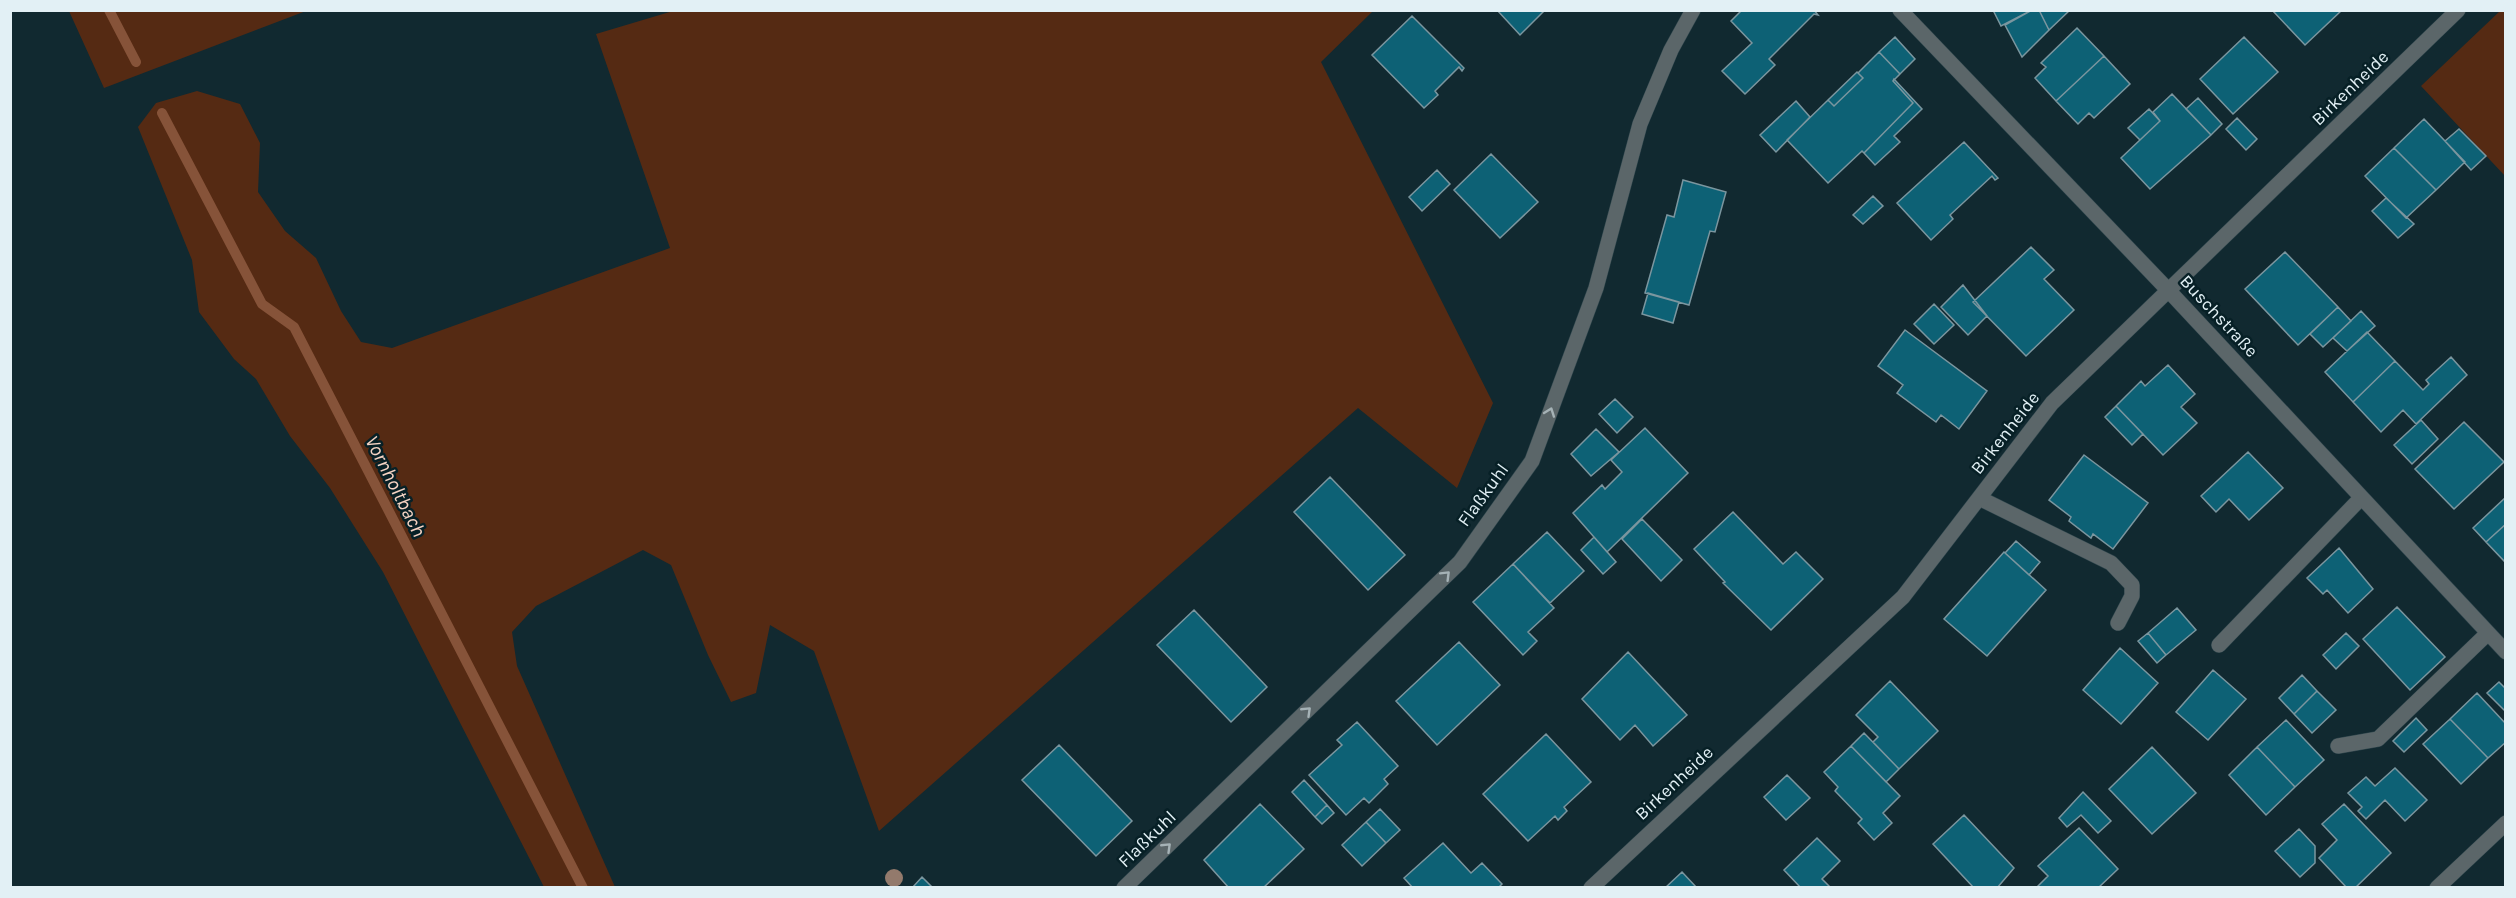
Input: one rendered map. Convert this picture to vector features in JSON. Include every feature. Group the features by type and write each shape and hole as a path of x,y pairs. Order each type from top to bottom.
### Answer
{"street":[{"name":"Flaßkuhl","path":"1124,888 1460,562 1532,460 1596,288 1640,124 1671,50 1693,10"},
{"name":"Buschstraße","path":"1900,10 2169,291 2505,652"},
{"name":"Birkenheide","path":"1591,888 1903,597 2052,403 2458,10"},
{"path":"1978,498 2111,563 2132,585 2132,596 2118,624"},
{"path":"2219,645 2361,498"},
{"path":"2338,746 2378,739 2488,633"},
{"path":"2437,888 2505,822"}],"shaded area":[{"path":"69,11 306,11 104,88"},
{"path":"673,11 1373,11 1321,62 1493,403 1457,488 1358,408 879,831 814,651 770,625 756,693 731,702 708,655 671,565 643,550 536,606 512,632 517,666 615,887 544,887 383,572 330,488 290,436 256,379 234,359 199,312 192,260 138,127 156,103 197,91 240,104 260,143 258,192 285,231 316,258 341,311 361,342 392,348 670,248 596,34"},
{"path":"2500,11 2506,11 2505,176 2421,86"}],"building":[{"path":"1497,10 1545,10 1520,35"},
{"path":"1742,10 1814,10 1818,15 1814,14 1769,59 1775,65 1745,94 1722,71 1752,43 1731,21"},
{"path":"1993,10 2032,10 2001,26"},
{"path":"2032,10 2039,10 2049,30 2022,57 2005,25"},
{"path":"2039,10 2070,10 2049,30"},
{"path":"2272,10 2342,10 2305,45"},
{"path":"1412,16 1464,68 1462,71 1459,67 1435,91 1438,95 1424,108 1372,55"},
{"path":"2077,28 2104,56 2056,101 2035,78 2046,67 2041,63"},
{"path":"1895,37 1915,59 1900,74 1879,52"},
{"path":"2244,37 2278,72 2233,114 2200,79"},
{"path":"1879,52 1900,74 1893,81 1913,103 1864,153 1862,151 1828,183 1787,140 1828,100 1834,106 1863,78 1858,73"},
{"path":"2104,56 2130,84 2094,118 2089,113 2078,124 2056,101"},
{"path":"1857,72 1863,78 1834,106 1828,100"},
{"path":"1894,79 1922,109 1894,136 1900,142 1875,165 1864,153 1913,103 1893,81"},
{"path":"2172,94 2211,135 2150,189 2121,158 2160,121 2153,112"},
{"path":"2198,98 2222,124 2211,135 2186,109"},
{"path":"1796,101 1810,117 1776,152 1760,135"},
{"path":"2149,109 2160,121 2140,140 2128,128"},
{"path":"2237,118 2257,139 2246,150 2226,129"},
{"path":"2424,119 2465,162 2436,190 2394,148"},
{"path":"2459,129 2486,156 2471,170 2445,141"},
{"path":"1964,142 1998,178 1995,180 1992,176 1950,215 1953,219 1931,240 1897,203"},
{"path":"2394,148 2436,190 2406,218 2365,176"},
{"path":"1491,154 1538,202 1500,238 1454,190"},
{"path":"1437,170 1450,184 1422,211 1409,197"},
{"path":"1683,180 1726,192 1715,232 1710,231 1689,305 1645,293 1667,215 1674,217"},
{"path":"1873,196 1883,206 1863,224 1853,215"},
{"path":"2386,198 2414,224 2398,238 2372,211"},
{"path":"2031,247 2054,270 2044,279 2074,310 2026,356 1973,302"},
{"path":"2285,252 2338,307 2298,345 2245,289"},
{"path":"1963,285 1987,316 1968,335 1941,307"},
{"path":"1648,293 1679,302 1673,323 1642,314"},
{"path":"1934,304 1954,325 1934,344 1914,324"},
{"path":"2338,307 2351,321 2323,347 2310,334"},
{"path":"2361,311 2375,326 2347,351 2333,338"},
{"path":"1905,330 1987,391 1959,429 1941,415 1936,422 1897,393 1903,385 1878,366"},
{"path":"2367,332 2395,361 2353,402 2325,372"},
{"path":"2451,357 2467,375 2416,424 2403,410 2381,432 2353,402 2395,361 2423,390 2429,384 2426,380"},
{"path":"2168,365 2195,394 2181,407 2197,423 2163,455 2116,406 2141,381 2145,386"},
{"path":"1615,399 1633,417 1617,433 1599,414"},
{"path":"2116,406 2143,434 2132,445 2105,417"},
{"path":"2421,420 2438,439 2412,464 2394,445"},
{"path":"2464,422 2504,462 2454,509 2415,469"},
{"path":"1645,428 1688,473 1607,552 1573,513 1602,485 1605,489 1622,472 1611,460"},
{"path":"1596,429 1619,452 1591,476 1571,454"},
{"path":"2248,452 2283,488 2249,520 2229,499 2216,512 2201,496"},
{"path":"2084,455 2148,503 2113,549 2093,534 2091,538 2069,521 2071,517 2049,500"},
{"path":"1330,477 1405,555 1368,590 1294,512"},
{"path":"2506,497 2506,524 2486,542 2473,528"},
{"path":"1733,512 1783,564 1796,552 1823,579 1771,630 1723,583 1725,582 1694,549"},
{"path":"1642,519 1682,560 1661,581 1622,539"},
{"path":"2506,524 2506,563 2486,542"},
{"path":"1547,532 1584,571 1550,603 1513,564"},
{"path":"1594,537 1616,562 1603,574 1581,550"},
{"path":"2016,541 2040,562 2029,575 2005,553"},
{"path":"2339,548 2373,589 2348,613 2327,590 2323,594 2307,578"},
{"path":"2004,552 2046,590 1987,656 1944,619"},
{"path":"1513,564 1554,608 1528,632 1537,641 1523,655 1473,602"},
{"path":"2397,607 2445,657 2410,690 2363,639"},
{"path":"2177,608 2196,630 2166,655 2148,633"},
{"path":"1194,610 1267,687 1231,722 1157,645"},
{"path":"2148,633 2166,655 2157,663 2138,641"},
{"path":"2346,633 2359,646 2336,669 2323,655"},
{"path":"1459,642 1500,685 1437,745 1396,701"},
{"path":"2120,648 2158,683 2121,724 2083,690"},
{"path":"1628,652 1687,715 1653,746 1635,725 1620,740 1582,699"},
{"path":"2213,670 2246,699 2208,740 2176,712"},
{"path":"2302,675 2317,691 2294,714 2279,698"},
{"path":"1890,681 1938,731 1899,769 1873,742 1878,737 1856,715"},
{"path":"2499,682 2506,689 2506,712 2487,693"},
{"path":"2317,691 2336,710 2312,733 2294,714"},
{"path":"2477,693 2506,724 2506,742 2488,758 2450,719"},
{"path":"2416,718 2427,730 2404,752 2393,741"},
{"path":"2450,719 2488,758 2461,784 2423,744"},
{"path":"2286,720 2324,760 2295,787 2257,747"},
{"path":"1357,722 1398,766 1384,779 1388,784 1369,803 1364,798 1346,815 1309,775 1342,745 1337,740"},
{"path":"1864,733 1899,769 1886,782 1851,746"},
{"path":"1546,734 1591,782 1564,807 1567,811 1558,820 1555,816 1528,841 1483,794"},
{"path":"1059,745 1132,821 1096,856 1022,780"},
{"path":"1851,746 1900,796 1883,813 1892,823 1874,840 1858,823 1862,819 1835,791 1838,787 1824,772"},
{"path":"2152,747 2196,793 2152,834 2109,789"},
{"path":"2257,747 2295,787 2266,815 2229,775"},
{"path":"2395,768 2427,800 2405,821 2385,800 2366,819 2358,811 2362,807 2348,793 2366,777 2375,786"},
{"path":"1787,775 1810,798 1786,820 1764,797"},
{"path":"1304,780 1327,805 1315,817 1292,792"},
{"path":"2083,792 2111,821 2098,833 2081,815 2067,827 2059,818"},
{"path":"1260,804 1304,849 1263,888 1229,888 1204,860"},
{"path":"2344,804 2391,853 2355,888 2347,888 2319,858 2337,840 2322,824"},
{"path":"1327,805 1334,813 1322,824 1315,817"},
{"path":"1380,809 1400,830 1386,843 1366,822"},
{"path":"1964,815 2014,868 1997,888 1974,888 1933,844"},
{"path":"1366,822 1386,843 1362,866 1342,845"},
{"path":"2079,828 2118,869 2098,888 2036,888 2048,876 2038,866"},
{"path":"2299,829 2315,846 2315,863 2300,877 2275,851"},
{"path":"1817,838 1840,861 1822,879 1831,888 1801,888 1784,870"},
{"path":"1443,843 1471,873 1482,863 1502,884 1498,888 1413,888 1404,878"},
{"path":"1682,872 1697,888 1665,888"},
{"path":"922,877 933,888 912,888"}],"waterway":[{"name":"Vornholtbach","path":"109,10 136,62"},
{"name":"Vornholtbach","path":"162,113 262,304 294,327 583,888"}]}
